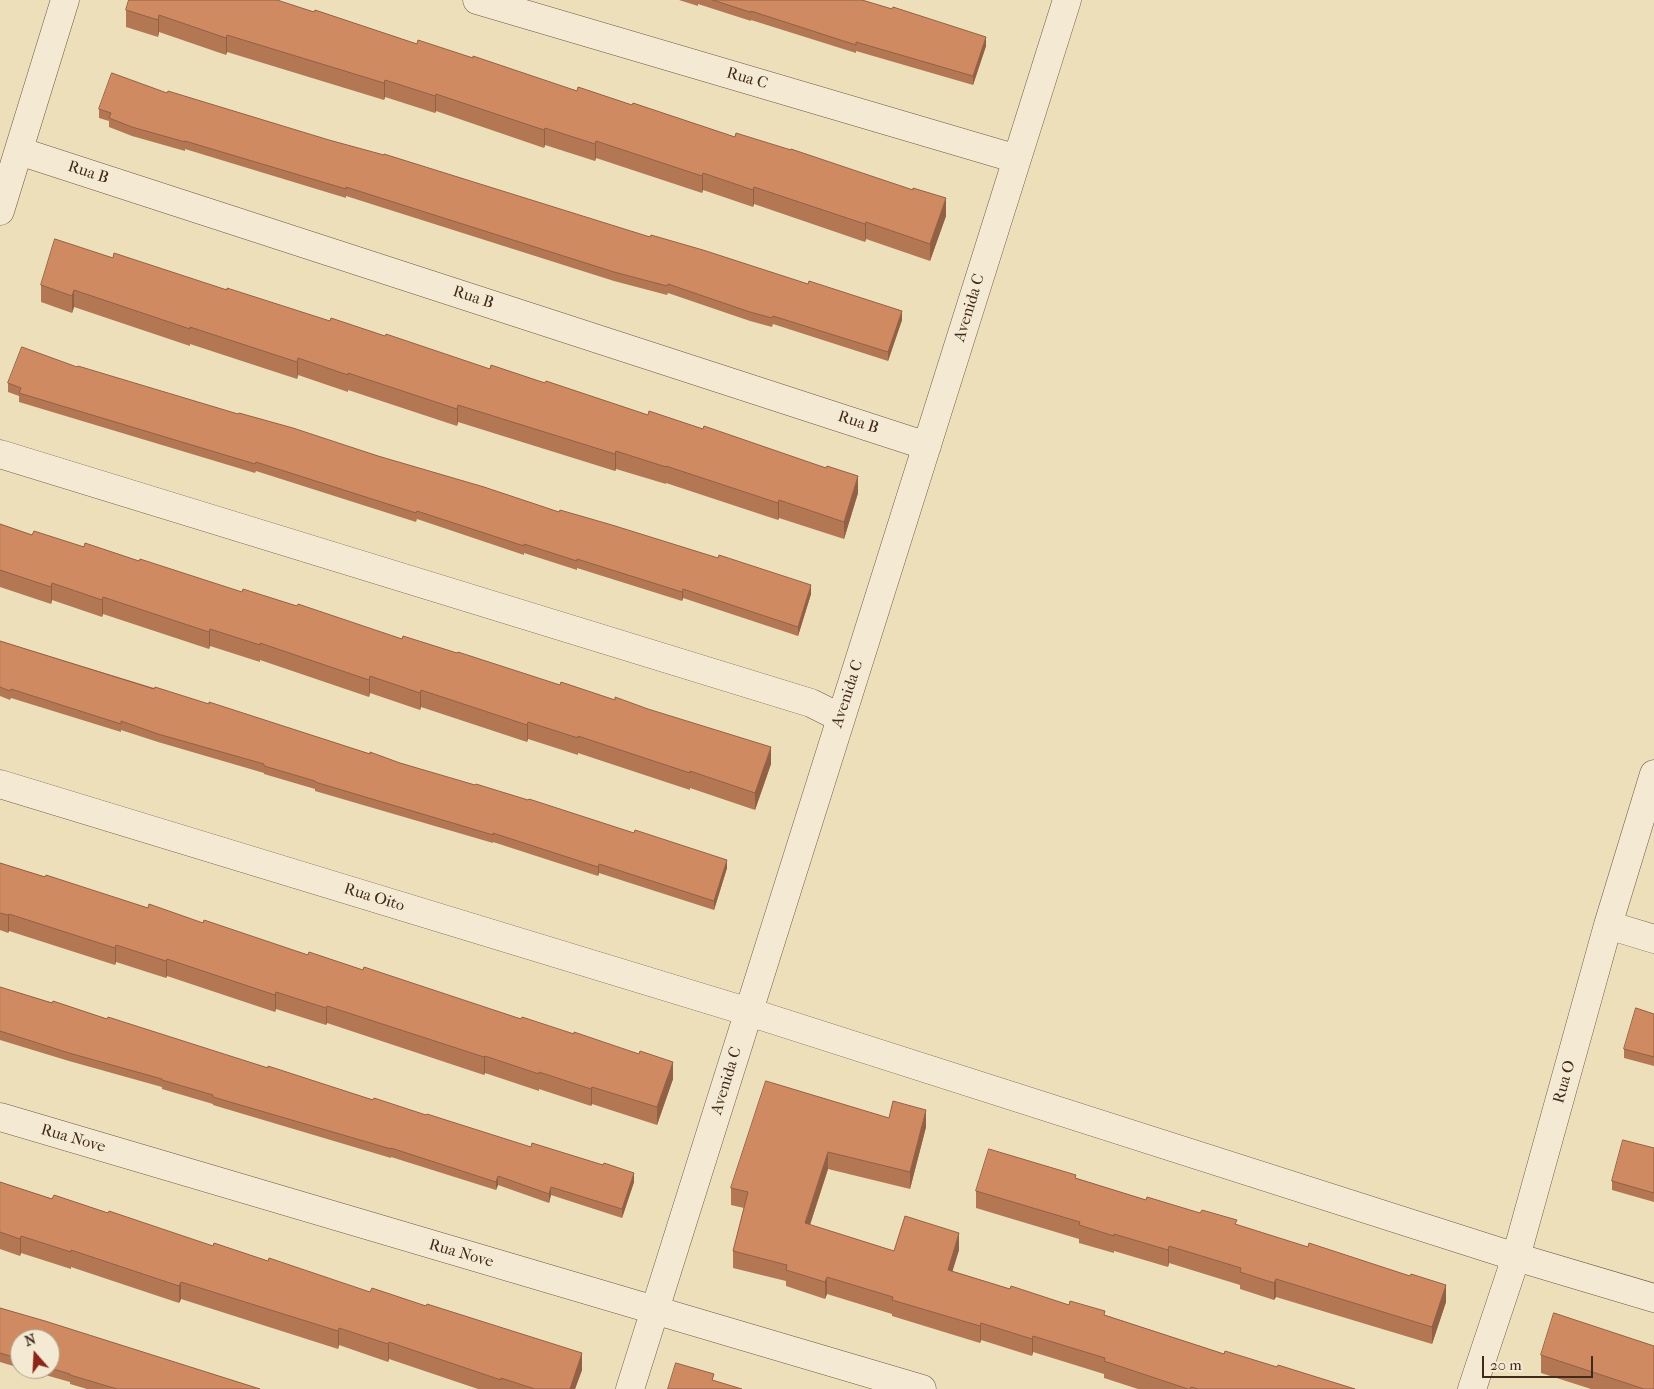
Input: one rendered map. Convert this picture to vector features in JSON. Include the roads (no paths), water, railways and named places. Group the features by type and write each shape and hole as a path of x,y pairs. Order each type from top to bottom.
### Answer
{"street":[{"path":"0,211 65,0"},
{"name":"Rua C","path":"478,0 1017,159"},
{"name":"Avenida C","path":"630,1389 1067,0"},
{"name":"Rua B","path":"19,151 927,446"},
{"path":"0,454 802,700 841,718"},
{"name":"Rua O","path":"1472,1389 1516,1257 1608,925 1654,774"},
{"name":"Rua Oito","path":"0,784 748,1012 1516,1257 1654,1298"},
{"path":"1608,925 1654,938"},
{"name":"Rua Nove","path":"0,1117 922,1389"}]}
